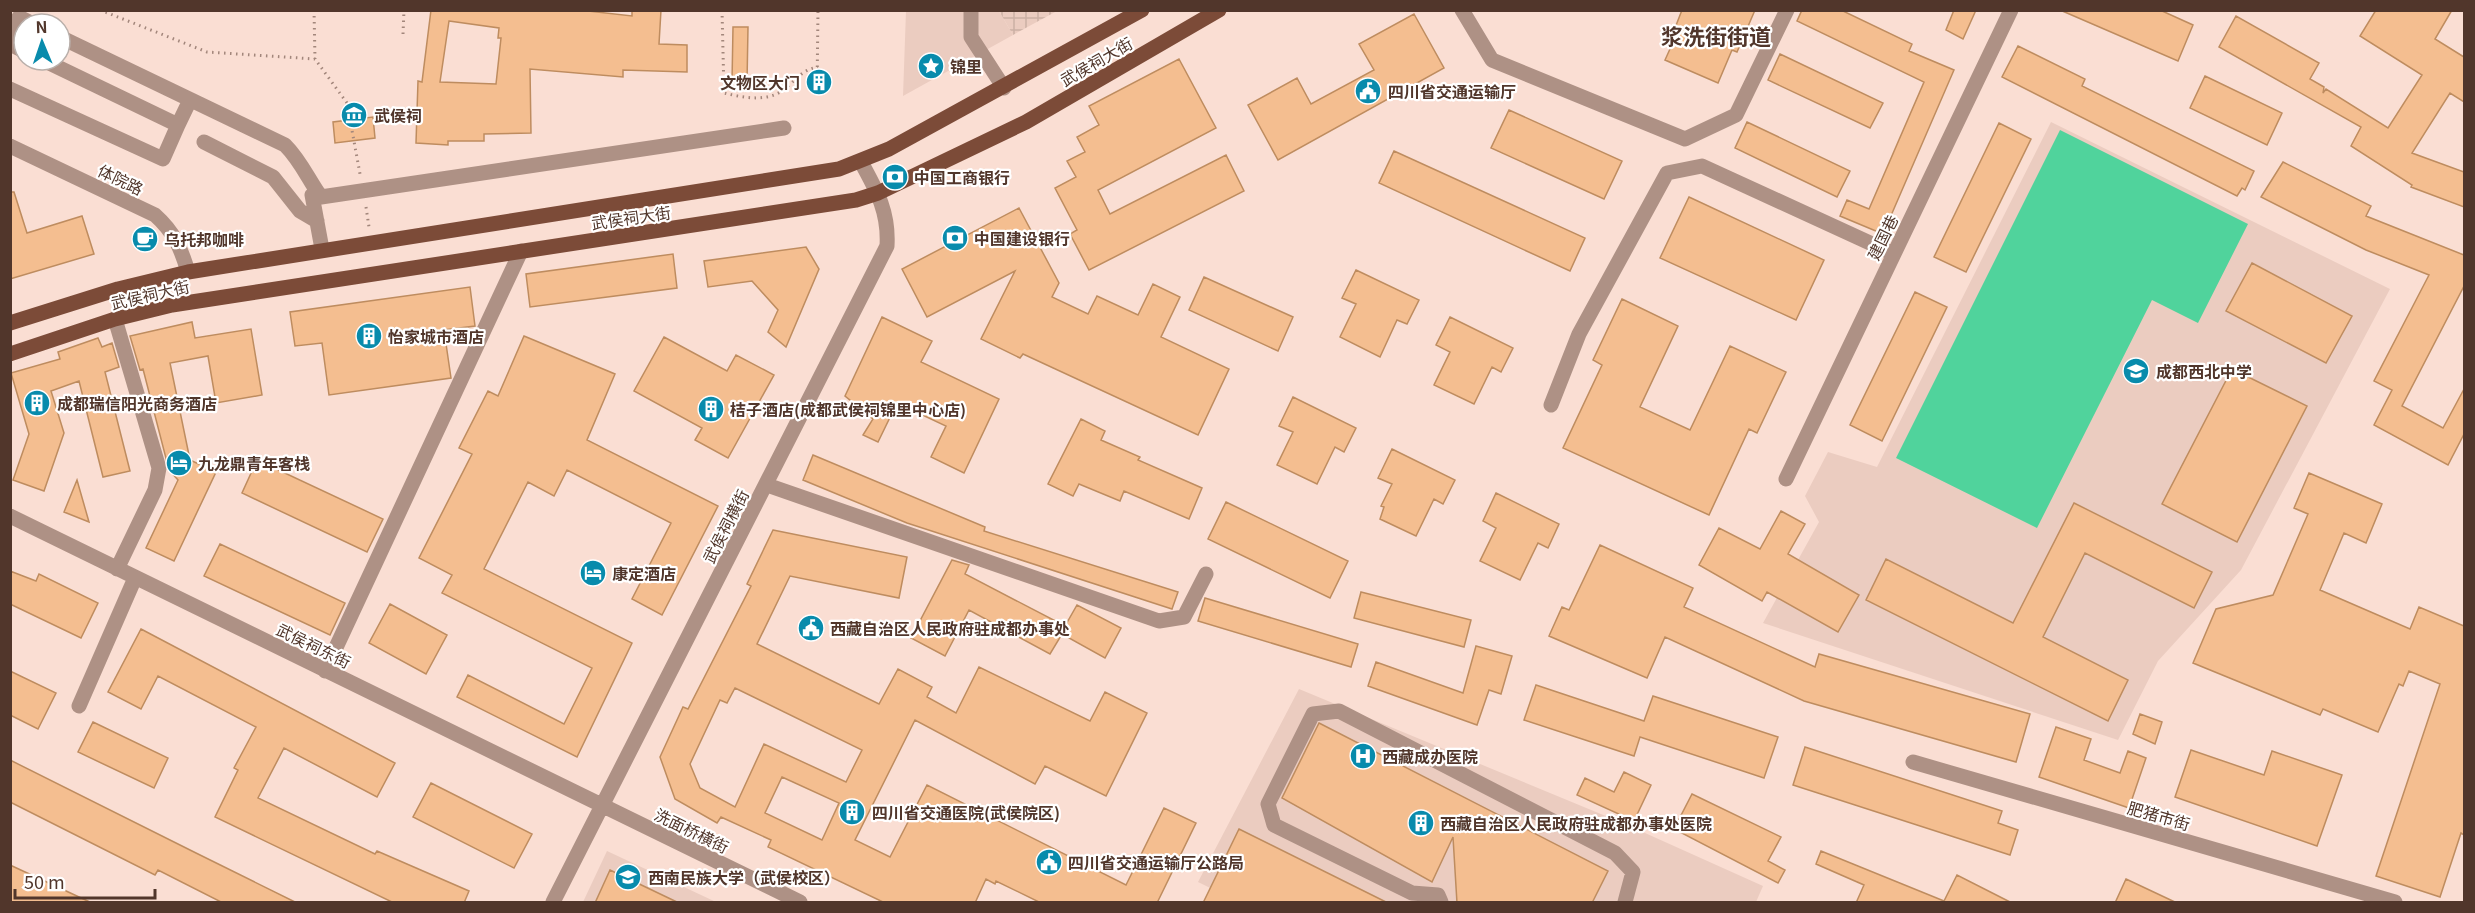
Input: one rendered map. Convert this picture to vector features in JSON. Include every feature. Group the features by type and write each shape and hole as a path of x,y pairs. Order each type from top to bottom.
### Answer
{"main road":[{"name":"武侯祠大街","path":"10,323 118,289 188,272 322,249 817,173 861,162 1004,88 1142,10"},
{"name":"武侯祠大街","path":"10,354 115,319 171,306 273,288 831,205 878,193 1026,122 1219,10"}],"street":[{"path":"971,10 971,37 1004,88"},
{"path":"1462,10 1492,60 1685,139 1736,115 1787,10"},
{"name":"建国巷","path":"1786,479 2011,10"},
{"path":"72,43 285,145 303,164 310,182 321,197"},
{"path":"68,72 178,125"},
{"path":"10,89 163,159 190,100"},
{"path":"322,249 312,195 321,197 784,128"},
{"path":"204,142 273,177 300,211 317,221"},
{"name":"体院路","path":"10,146 155,215 170,229 180,244 188,272"},
{"name":"武侯祠横街","path":"553,903 887,246 888,223 878,193 861,162"},
{"path":"1551,405 1579,334 1667,172 1702,166 1894,254"},
{"path":"325,671 521,251"},
{"path":"115,319 159,468 155,490 117,569"},
{"path":"767,485 1159,621 1184,616 1206,574"},
{"name":"武侯祠东街","path":"10,516 601,806"},
{"path":"79,706 135,578"},
{"path":"1441,903 1438,895 1412,893 1274,825 1268,804 1313,714 1339,711 1615,853 1633,872 1625,903"},
{"name":"肥猪市街","path":"1913,762 2395,903"},
{"name":"洗面桥横街","path":"601,806 800,903"}],"path":[{"path":"100,10 207,52 315,59"},
{"path":"314,10 315,59 347,103 371,242"},
{"path":"403,34 404,10"},
{"path":"722,10 724,93 761,98 775,96 805,69 818,67"},
{"path":"817,91 818,10"}],"shaded area":[{"name":"锦里","path":"906,11 999,11 1013,35 903,96"},
{"path":"999,11 1057,11 1013,35"},
{"name":"成都西北中学","path":"2051,122 2390,289 2241,570 2158,661 2118,740 1763,623 1819,522 1805,496 1828,452 1877,467"},
{"name":"西藏成办医院","path":"1299,689 1625,824 1763,886 1756,902 1239,902 1198,882"},
{"name":"西南民族大学（武侯校区）","path":"607,851 716,902 583,902"}],"green space":[{"path":"2060,130 2248,224 2198,323 2152,300 2037,528 1896,458"}],"building":[{"path":"431,10 579,10 632,16 632,10 661,10 659,44 687,45 687,72 623,70 623,77 530,69 531,133 484,134 484,141 448,141 448,145 416,143 418,81 422,82","holes":["449,21 499,28 498,38 501,38 496,84 440,82"]},
{"path":"1682,10 1755,10 1737,52 1732,50 1718,83 1665,60 1679,29 1675,28"},
{"path":"1802,10 1841,10 1912,44 1909,51 1954,70 1883,234 1840,216 1847,200 1869,209 1924,82 1797,21"},
{"path":"1954,10 1976,10 1963,39 1946,30"},
{"path":"2060,10 2160,10 2193,25 2178,61"},
{"path":"2376,10 2452,10 2435,39 2464,57 2464,102 2450,93 2412,153 2464,172 2464,207 2411,187 2412,185 2351,146 2361,127 2219,47 2236,16 2319,63 2310,79 2324,87 2323,93 2326,89 2388,128 2422,75 2360,36"},
{"name":"四川省交通运输厅","path":"1414,14 1444,68 1278,160 1248,105 1297,78 1311,104 1374,70 1359,44"},
{"path":"733,27 748,27 747,83 732,82"},
{"path":"2018,46 2085,79 2082,86 2254,171 2245,190 2242,188 2237,196 2002,77"},
{"path":"1780,54 1883,103 1870,128 1768,80"},
{"path":"1179,59 1216,128 1098,190 1110,214 1226,155 1244,191 1089,270 1070,234 1077,230 1055,188 1076,177 1067,161 1085,152 1077,137 1099,125 1089,106"},
{"path":"2205,76 2282,113 2267,145 2190,108"},
{"path":"1509,110 1622,161 1604,199 1491,148"},
{"path":"373,117 375,138 335,143 333,122"},
{"path":"1747,122 1850,171 1837,197 1735,148"},
{"path":"1999,123 2031,139 1966,272 1934,257"},
{"path":"1394,151 1585,238 1570,271 1379,183"},
{"path":"2283,162 2371,206 2366,216 2464,255 2464,286 2402,406 2443,428 2464,389 2464,434 2448,465 2374,425 2392,390 2374,381 2429,275 2366,250 2261,197"},
{"path":"10,192 14,192 27,233 82,216 94,254 10,279"},
{"path":"1689,197 1824,260 1796,320 1660,258"},
{"path":"1019,208 1059,283 1052,297 1088,314 1097,296 1138,315 1153,284 1180,297 1161,337 1229,369 1198,435 1023,354 1020,358 981,339 1015,271 927,317 902,269"},
{"path":"806,247 819,269 786,347 768,332 778,310 752,281 708,287 704,261"},
{"path":"673,254 677,288 530,307 526,274"},
{"path":"2252,263 2352,316 2326,363 2226,311"},
{"path":"1356,270 1419,300 1407,324 1397,320 1380,357 1340,337 1356,304 1342,298"},
{"path":"1204,277 1293,317 1278,351 1189,310"},
{"name":"怡家城市酒店","path":"470,287 475,326 444,330 451,378 329,395 322,343 295,346 290,312"},
{"path":"1915,292 1947,307 1882,441 1850,425"},
{"path":"1622,299 1678,326 1640,407 1690,430 1730,346 1786,372 1757,433 1749,429 1709,515 1563,448 1602,365 1593,360"},
{"path":"882,317 932,341 921,362 999,399 964,473 931,457 946,426 897,403 878,442 863,435 873,419 845,396"},
{"path":"1450,317 1513,348 1501,372 1492,367 1474,404 1434,385 1450,352 1436,345"},
{"path":"192,322 195,338 251,329 262,395 216,403 208,356 170,363 190,460 216,472 174,561 146,548 178,480 169,470 143,369 140,370 130,336"},
{"path":"524,336 615,374 587,440 718,506 662,615 632,599 671,523 567,470 554,496 528,482 484,569 632,643 577,757 457,697 468,675 564,724 592,668 442,593 452,575 419,558 472,454 459,448 488,391 498,396"},
{"name":"桔子酒店(成都武侯祠锦里中心店)","path":"664,337 727,371 736,355 774,375 728,458 695,440 702,428 634,391"},
{"path":"98,338 102,347 112,343 119,367 105,372 130,471 103,477 79,381 51,391 64,433 44,491 13,480 29,434 11,373 60,359 58,352"},
{"path":"2232,369 2307,406 2237,542 2162,504"},
{"path":"1293,397 1356,428 1344,452 1335,447 1317,484 1277,465 1293,432 1279,426"},
{"path":"1081,419 1105,431 1101,440 1140,457 1138,460 1202,488 1189,519 1124,491 1120,501 1079,484 1073,496 1048,484"},
{"path":"1392,449 1455,480 1443,504 1434,499 1416,536 1380,519 1384,507 1381,506 1392,484 1378,478"},
{"path":"813,455 985,527 984,531 1178,592 1172,609 907,523 803,480"},
{"path":"257,460 383,519 367,552 242,493"},
{"path":"2309,473 2382,504 2366,543 2344,533 2320,590 2410,629 2419,607 2464,626 2464,835 2461,833 2440,897 2376,876 2440,684 2409,671 2403,686 2399,684 2378,732 2323,709 2320,715 2193,663 2216,609 2273,595 2308,514 2294,508"},
{"path":"77,480 89,522 64,512"},
{"path":"1496,493 1559,524 1548,548 1538,543 1520,580 1480,561 1496,528 1483,521"},
{"path":"1226,502 1348,561 1330,598 1208,539"},
{"path":"2074,503 2212,572 2194,608 2085,553 2043,637 2128,680 2108,721 1866,600 1886,559 2013,623"},
{"path":"1781,511 1805,524 1788,554 1859,595 1838,632 1767,592 1762,601 1699,565 1719,528 1760,549"},
{"path":"773,530 907,557 899,598 790,576 757,644 879,704 898,669 932,687 927,697 956,713 979,667 1090,721 1105,692 1147,713 1106,796 1045,766 1035,784 915,720 855,840 890,857 927,785 1126,885 1164,808 1196,823 1157,903 1041,903 996,881 995,884 986,879 975,903 885,903 768,847 771,840 721,817 717,823 675,799 660,757 683,707 688,709 751,586 747,584","holes":["735,688 862,750 846,782 764,744 735,807 700,788 690,764 720,700 727,703","782,777 839,803 822,840 765,813"]},
{"path":"220,544 345,603 330,635 204,576"},
{"path":"1600,545 1693,588 1684,607 1815,667 1819,654 2030,714 2016,762 1804,701 1665,637 1647,678 1549,636 1562,607 1569,610"},
{"path":"952,560 969,565 965,574 1065,626 1077,605 1121,628 1105,658 1062,634 1050,654 969,610 945,656 911,638"},
{"path":"10,571 36,581 39,574 98,603 81,638 10,604"},
{"path":"1361,592 1471,620 1464,647 1354,618"},
{"path":"1205,598 1358,644 1351,667 1198,621"},
{"path":"390,604 447,635 426,674 369,643"},
{"path":"141,629 395,763 377,797 284,748 258,798 375,854 377,851 469,891 464,903 394,903 215,817 238,770 234,768 256,727 158,676 141,709 108,692"},
{"path":"1476,646 1512,656 1501,694 1489,690 1477,725 1368,686 1376,662 1463,693"},
{"path":"10,671 56,693 38,729 10,715"},
{"path":"1536,685 1644,721 1653,696 1778,737 1764,778 1640,737 1634,756 1524,720"},
{"path":"2140,714 2162,722 2155,744 2133,734"},
{"path":"93,722 168,758 154,788 78,752"},
{"name":"西藏自治区人民政府驻成都办事处医院","path":"1319,723 1608,871 1592,903 1457,903 1453,837 1432,882 1282,798"},
{"path":"2056,727 2091,739 2084,760 2120,773 2128,751 2146,758 2129,808 2039,777"},
{"path":"1805,747 2002,811 1998,823 2018,830 2010,855 1793,785"},
{"path":"2191,750 2264,775 2272,751 2342,775 2317,846 2175,797"},
{"path":"10,760 297,903 223,903 158,870 155,875 10,802"},
{"path":"1624,772 1651,785 1634,821 1577,795 1585,778 1614,792"},
{"path":"431,783 532,834 514,868 413,817"},
{"path":"1692,794 1781,837 1768,861 1785,870 1778,883 1674,829"},
{"path":"1239,829 1388,903 1203,903"},
{"path":"1821,851 1944,901 1957,875 2012,903 1856,903 1864,885 1816,864"},
{"path":"10,865 92,903 10,903"},
{"path":"610,870 679,903 595,903"},
{"path":"2126,879 2177,903 2115,903"}],"place":[{"name":"锦里","path":"931,66"},
{"name":"文物区大门","path":"819,82"},
{"name":"四川省交通运输厅","path":"1368,91"},
{"name":"武侯祠","path":"354,115"},
{"name":"中国工商银行","path":"895,177"},
{"name":"中国建设银行","path":"955,238"},
{"name":"乌托邦咖啡","path":"145,239"},
{"name":"怡家城市酒店","path":"369,336"},
{"name":"成都西北中学","path":"2136,371"},
{"name":"成都瑞信阳光商务酒店","path":"37,403"},
{"name":"桔子酒店(成都武侯祠锦里中心店)","path":"711,409"},
{"name":"九龙鼎青年客栈","path":"179,463"},
{"name":"康定酒店","path":"593,573"},
{"name":"西藏自治区人民政府驻成都办事处","path":"811,628"},
{"name":"西藏成办医院","path":"1363,756"},
{"name":"四川省交通医院(武侯院区)","path":"852,812"},
{"name":"西藏自治区人民政府驻成都办事处医院","path":"1421,823"},
{"name":"四川省交通运输厅公路局","path":"1049,862"},
{"name":"西南民族大学（武侯校区）","path":"628,877"}],"district":[{"name":"浆洗街街道","path":"1716,35"}]}
